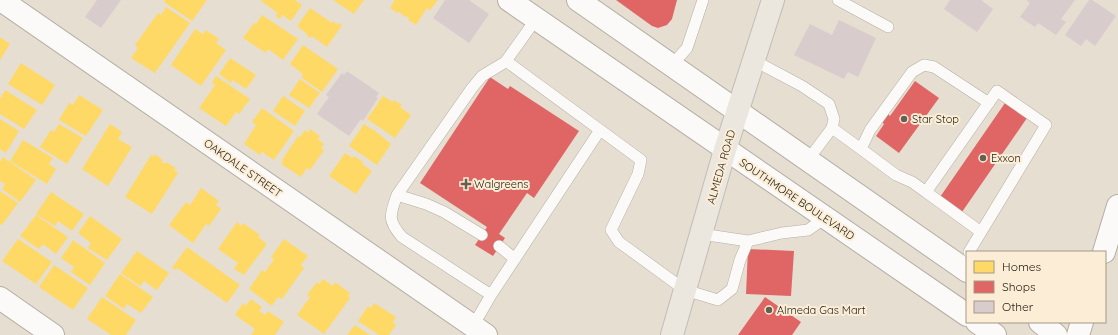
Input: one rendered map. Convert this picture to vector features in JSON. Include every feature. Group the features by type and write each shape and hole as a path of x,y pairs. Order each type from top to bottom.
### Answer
{"main road":[{"name":"OAKDALE STREET","path":"1,0 479,330"},
{"name":"SOUTHMORE BOULEVARD","path":"509,0 535,11 725,150 966,314"},
{"path":"578,0 808,160 966,261"},
{"name":"ALMEDA ROAD","path":"672,335 725,150 773,0"},
{"path":"1103,248 1118,206"},
{"path":"0,298 53,335"},
{"path":"978,323 995,335"},
{"path":"1041,323 1056,335"},
{"path":"1078,335 1082,323"}],"lane":[{"path":"672,65 688,48 702,0"},
{"path":"838,0 888,27"},
{"path":"491,295 402,237 392,226 391,212 397,195 472,88 482,76 507,61 506,60 535,11"},
{"path":"753,60 802,86 829,104 834,119 832,128 808,160"},
{"path":"507,61 641,160 638,174 610,230 619,242 685,290 718,300 732,290 740,260 748,241"},
{"path":"861,149 870,130 912,72 924,65 934,67 989,103"},
{"path":"926,192 997,91 1046,125 981,232 971,251"},
{"path":"832,128 896,175 912,182 981,232"},
{"path":"479,330 491,295 600,130"},
{"path":"397,195 426,204 444,212 482,235"},
{"path":"701,234 748,241 782,233 808,230 825,218"},
{"path":"499,246 515,259"}],"building: Homes":[{"path":"165,0 207,0 192,21 164,2"},
{"path":"295,0 302,5 291,21 282,15 280,19 275,16 278,13 261,1"},
{"path":"333,0 364,0 354,14"},
{"path":"395,0 438,0 430,10 427,8 416,25 408,20 409,18 406,16 405,17 398,11 397,13 390,8"},
{"path":"166,7 190,23 155,73 131,58 138,48 135,45 158,13 161,15"},
{"path":"310,8 332,23 333,21 337,25 338,23 342,25 327,47 312,36 310,38 297,26"},
{"path":"262,15 298,39 283,60 268,49 266,53 243,38"},
{"path":"195,29 203,34 206,30 219,39 216,43 226,50 201,86 171,65"},
{"path":"0,37 10,44 0,60"},
{"path":"303,45 338,69 322,92 301,77 303,74 290,64"},
{"path":"230,58 256,75 246,89 233,80 231,83 219,74"},
{"path":"21,63 55,85 42,105 8,84"},
{"path":"216,76 250,99 239,114 236,112 226,126 199,108 215,85 212,83"},
{"path":"300,79 320,93 309,108 289,95"},
{"path":"5,90 37,110 24,129 0,114 0,99"},
{"path":"79,95 103,110 86,136 59,120 69,103 73,105"},
{"path":"283,96 305,111 295,126 273,111"},
{"path":"383,96 402,105 400,107 411,115 395,138 367,119"},
{"path":"262,108 294,131 274,160 262,152 260,155 244,144 256,125 252,122"},
{"path":"0,119 19,131 6,153 0,149"},
{"path":"59,124 83,138 67,164 40,147 51,130 54,132"},
{"path":"110,124 122,132 118,139 132,147 108,186 82,169"},
{"path":"364,124 373,129 391,144 377,165 349,146"},
{"path":"310,129 320,136 318,139 324,144 321,148 324,150 310,170 307,168 301,177 281,164 283,161 282,160 298,136 300,137 305,130 308,133"},
{"path":"23,140 53,158 49,164 56,169 47,184 10,161"},
{"path":"345,153 353,158 354,156 363,162 362,164 372,171 356,194 329,176"},
{"path":"154,154 163,160 162,162 164,164 166,162 176,168 174,170 178,173 152,214 125,197 151,155 153,157"},
{"path":"3,157 36,180 20,202 2,189 5,184 0,181 0,162"},
{"path":"201,188 219,201 216,205 221,209 209,226 206,224 193,243 169,225 186,202 190,205"},
{"path":"0,191 18,203 2,225 0,224"},
{"path":"51,192 84,214 72,231 58,221 55,226 36,214"},
{"path":"36,215 68,237 56,254 43,244 39,249 20,236"},
{"path":"90,216 122,239 107,260 88,248 91,243 78,233"},
{"path":"237,222 241,226 243,223 260,235 258,237 267,244 244,275 234,269 238,263 218,249"},
{"path":"18,239 52,262 36,284 2,261"},
{"path":"284,239 308,256 301,265 304,268 282,299 278,297 272,306 249,289 262,270 265,272 274,259 271,257"},
{"path":"73,240 105,263 90,285 71,272 74,267 61,258"},
{"path":"187,247 240,285 227,303 177,268 175,270 172,268"},
{"path":"137,251 169,273 157,290 144,281 140,286 121,273"},
{"path":"54,265 88,288 73,310 39,287"},
{"path":"120,274 153,297 141,313 127,304 124,309 105,296"},
{"path":"323,279 333,286 335,282 350,293 348,296 350,298 324,334 297,315 310,297 307,295 317,282 319,284"},
{"path":"102,297 136,320 126,335 111,335 87,319"},
{"path":"251,299 262,307 259,311 265,315 268,311 284,322 275,335 251,335 255,329 235,315 243,303 246,306"},
{"path":"374,303 396,317 393,322 396,325 389,335 379,335 358,321 368,306 371,308"},
{"path":"355,325 370,335 347,335"}],"building: Shops":[{"path":"616,0 677,0 672,19 667,25 658,28 652,26"},
{"name":"Walgreens","path":"490,77 508,89 510,86 579,131 534,198 527,193 499,234 505,238 493,256 475,245 487,227 420,183"},
{"name":"Star Stop","path":"915,81 939,98 899,153 876,136 884,124 882,122 888,114 890,116"},
{"name":"Exxon","path":"1005,103 1027,118 962,212 940,197"},
{"path":"748,249 794,251 791,296 746,294"},
{"name":"Almeda Gas Mart","path":"765,297 801,322 792,335 738,335"}],"building: Other":[{"path":"97,0 121,0 101,28 85,17"},
{"path":"445,0 469,0 489,14 469,43 433,18"},
{"path":"950,0 981,0 993,9 977,32 944,9"},
{"path":"1026,0 1075,0 1061,19 1066,22 1056,35 1038,23 1035,27 1020,17 1030,3"},
{"path":"1089,0 1092,0 1116,16 1095,46 1086,39 1081,46 1065,35"},
{"path":"839,20 876,38 858,77 848,72 844,79 794,55 810,24 832,35"},
{"path":"347,71 379,93 376,97 378,98 363,121 361,119 349,136 317,114 329,97 326,95 342,73 344,75"}],"place":[{"name":"Star Stop","path":"904,119"},
{"name":"Exxon","path":"983,158"},
{"name":"Walgreens","path":"466,184"},
{"name":"Almeda Gas Mart","path":"769,310"}]}
